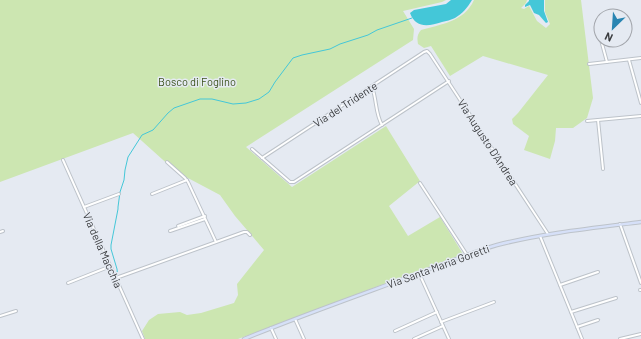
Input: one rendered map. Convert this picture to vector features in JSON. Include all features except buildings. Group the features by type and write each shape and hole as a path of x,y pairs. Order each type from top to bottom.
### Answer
{"main road":[{"name":"Via Santa Maria Goretti","path":"244,339 294,318 496,245 548,234 641,222"}],"street":[{"path":"603,48 607,62"},
{"name":"Via del Tridente","path":"262,158 424,52 428,52"},
{"name":"Via Augusto D'Andrea","path":"428,52 431,54 548,234"},
{"path":"589,64 641,58"},
{"path":"629,60 641,103"},
{"path":"252,149 290,182 293,182 449,82"},
{"path":"372,87 376,98 377,114 382,125"},
{"path":"587,120 641,116"},
{"path":"598,120 603,169"},
{"name":"Via della Macchia","path":"63,160 143,339"},
{"path":"167,162 187,180 216,242"},
{"path":"152,194 187,180"},
{"path":"420,183 467,255"},
{"path":"84,207 120,194"},
{"path":"178,226 205,217"},
{"path":"170,231 205,217"},
{"path":"620,224 641,283"},
{"path":"116,278 244,232 250,235"},
{"path":"540,236 582,339"},
{"path":"68,283 110,266"},
{"path":"560,285 598,272"},
{"path":"419,273 449,339"},
{"path":"571,312 616,298"},
{"path":"441,322 494,302"},
{"path":"0,316 16,310"},
{"path":"395,331 437,312"},
{"path":"294,318 304,339"},
{"path":"577,327 598,320"},
{"path":"414,339 443,326"},
{"path":"271,328 276,339"},
{"path":"620,339 641,334"}],"green space":[{"name":"Bosco di Foglino","path":"0,0 446,0 403,11 414,29 413,40 246,147 292,187 386,126 420,181 389,206 408,236 440,217 463,254 238,339 145,339 142,331 149,320 158,314 180,312 187,315 201,313 234,303 238,295 237,284 264,250 235,216 220,195 186,177 182,177 133,133 0,182"},
{"path":"474,0 527,0 521,8 524,9 529,6 537,21 546,28 550,24 545,12 545,0 581,0 593,98 587,118 573,128 556,128 555,141 550,159 524,150 529,136 513,124 512,119 548,75 483,56 450,76 431,46 424,48 418,44 417,40 421,30 444,24 458,18 470,7"}],"water":[{"path":"451,0 472,0 465,10 455,18 432,25 419,24 410,13 414,10 446,4"},
{"path":"529,0 544,0 544,11 548,22 546,23 539,15 534,13 530,5 525,7"}],"waterway":[{"path":"118,281 117,269 111,245 120,192 124,180 128,157 142,135 153,130 174,108 200,99 212,99 233,104 246,103 259,99 269,92 293,58 330,49 412,18"}]}
